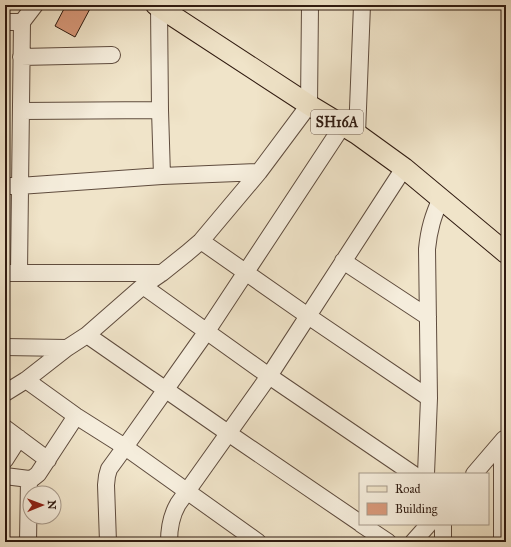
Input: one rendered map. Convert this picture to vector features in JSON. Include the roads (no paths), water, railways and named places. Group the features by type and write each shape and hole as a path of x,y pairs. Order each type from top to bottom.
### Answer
{"main road":[{"name":"SH16A","path":"158,6 308,105 350,130 404,168 506,254"}],"street":[{"path":"35,5 22,22 21,111 12,186 12,273 162,273"},
{"path":"7,391 26,380 67,348 87,335 142,286 162,273 201,241 259,172 308,105 310,5"},
{"path":"108,542 106,476 109,469 166,390 246,272 350,130 362,5"},
{"path":"158,6 162,176"},
{"path":"5,22 22,22"},
{"path":"21,57 112,55"},
{"path":"21,111 160,110"},
{"path":"169,542 170,524 173,513 178,504 269,376 404,168"},
{"path":"12,186 162,176 259,172"},
{"path":"426,473 429,398 426,274 427,249 428,235 432,220 441,198"},
{"path":"201,241 429,398"},
{"path":"343,261 428,317"},
{"path":"142,286 269,376 412,473"},
{"path":"87,335 359,523"},
{"path":"5,347 67,348"},
{"path":"26,380 76,416 125,447 258,542"},
{"path":"5,476 33,478 38,474 76,416"},
{"path":"5,428 48,460"},
{"path":"5,460 19,438"},
{"path":"475,473 504,440"},
{"path":"502,542 504,440"},
{"path":"28,542 29,478"},
{"path":"362,525 388,542"},
{"path":"413,542 428,525"},
{"path":"443,525 444,542"}]}
